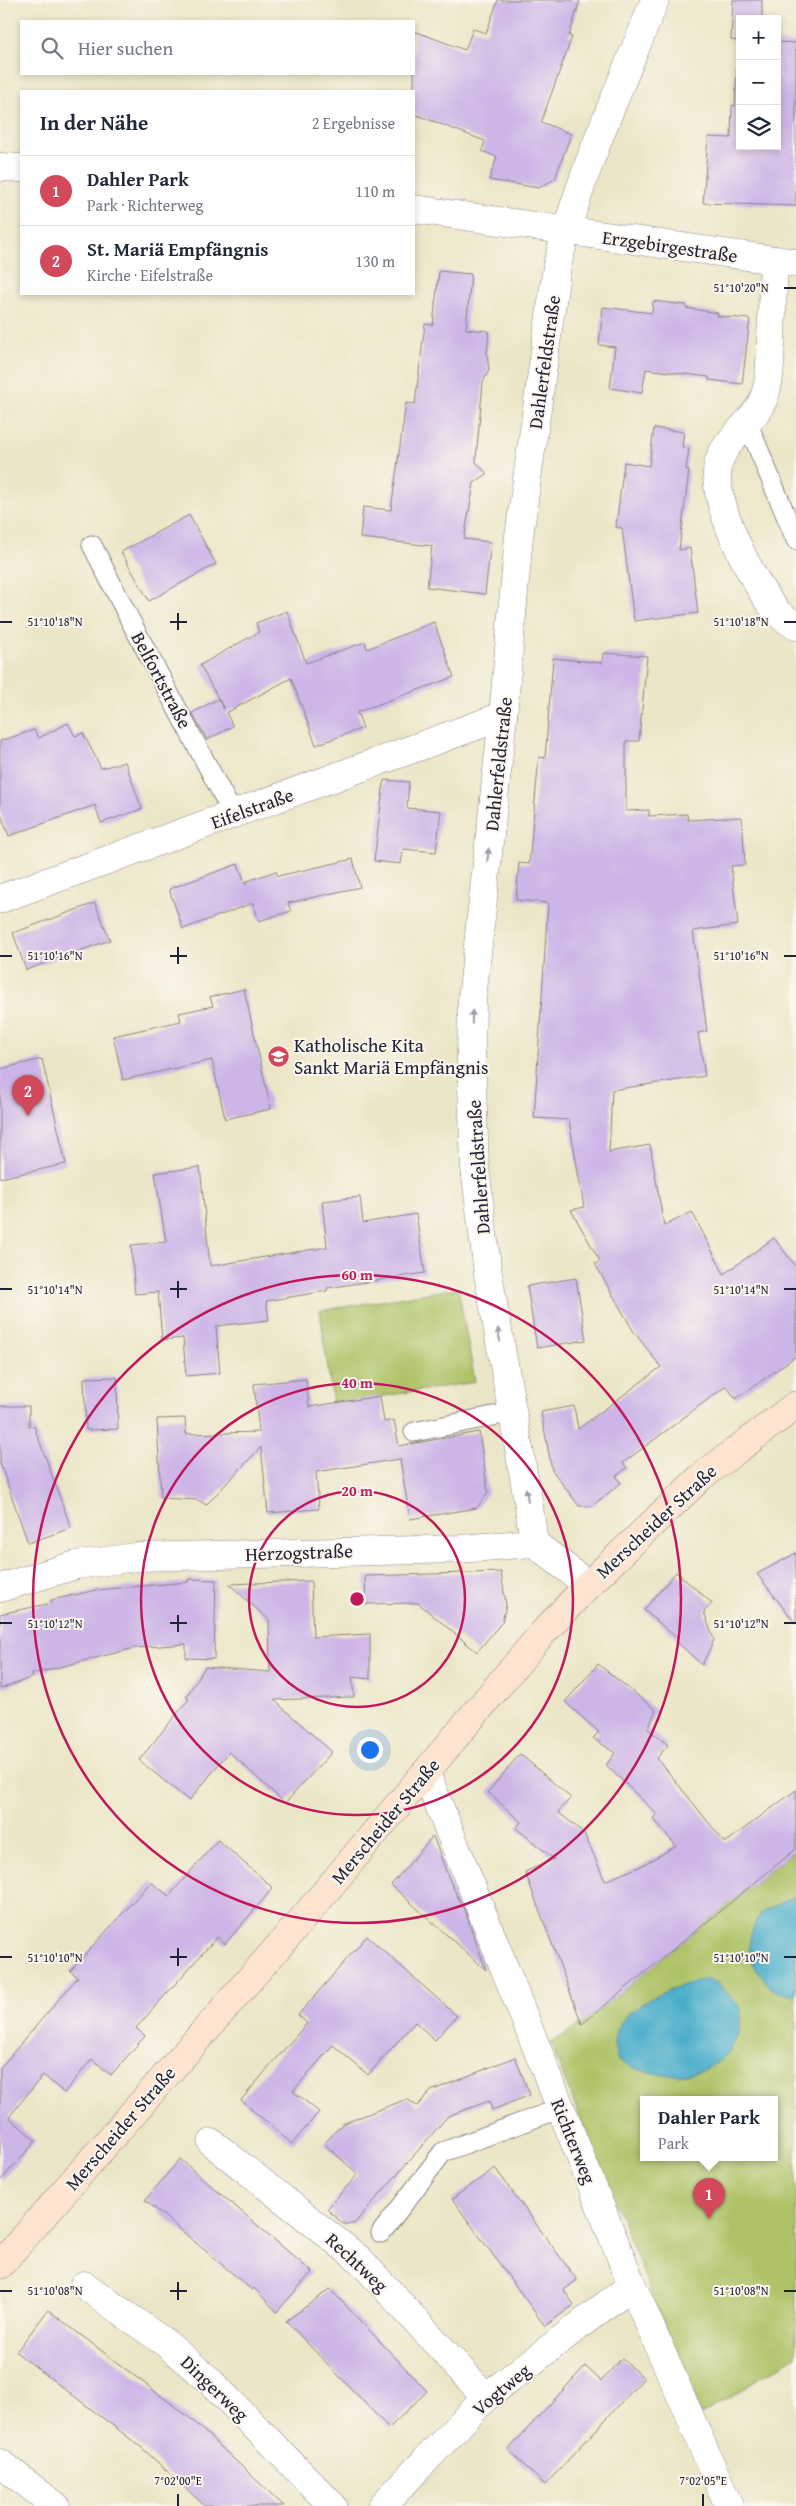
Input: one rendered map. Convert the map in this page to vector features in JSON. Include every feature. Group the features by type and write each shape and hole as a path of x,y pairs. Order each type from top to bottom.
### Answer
{"main road":[{"name":"Merscheider Straße","path":"0,2265 299,1923 540,1636 588,1585 701,1477 796,1405"}],"street":[{"name":"Dahlerfeldstraße","path":"534,1543 491,1295 475,1168 471,1059 472,1000 503,716 519,536 557,266 566,230 582,182 655,0"},
{"path":"0,167 20,168"},
{"name":"Erzgebirgestraße","path":"415,209 785,262 769,372 763,400 748,424 724,450 718,462 716,477 718,490 740,554 778,613 796,626"},
{"name":"Eifelstraße","path":"0,898 503,716"},
{"path":"534,1543 588,1585"},
{"name":"Herzogstraße","path":"0,1588 76,1565 136,1557 459,1549 534,1543"},
{"name":"Richterweg","path":"426,1773 632,2285 729,2506"},
{"name":"Rechtweg","path":"212,2143 359,2258 486,2397"},
{"name":"Dingerweg","path":"84,2285 168,2345 210,2381 333,2506"},
{"name":"Vogtweg","path":"382,2506 486,2397 632,2285"},
{"path":"0,2463 56,2506"}],"lane":[{"path":"748,424 796,540"},
{"name":"Belfortstraße","path":"92,545 233,814"},
{"path":"414,1432 512,1412"},
{"path":"381,2233 443,2152 561,2108"}],"green space":[{"path":"458,1288 475,1382 333,1404 320,1311"},
{"path":"796,1849 796,2356 701,2415 550,2043 582,2024"}],"water":[{"path":"796,1895 796,1994 783,1994 770,1988 749,1958 750,1939 754,1925 761,1913"},
{"path":"706,1979 718,1983 741,2008 738,2032 730,2050 716,2063 699,2071 679,2075 659,2074 638,2069 618,2061 614,2041 615,2034 620,2023 629,2013 653,1997"}],"building":[{"path":"498,0 580,0 569,36 572,37 541,122 571,134 555,179 539,188 489,180 497,157 482,151 485,141 415,114 415,31 465,50 473,29 486,33"},
{"path":"733,0 762,0 762,15 736,15 736,41 731,40"},
{"path":"781,42 796,43 796,206 703,203 708,137 731,138 732,105 735,106 736,84 736,150 781,150"},
{"path":"439,271 471,274 466,329 489,331 487,353 489,370 483,382 476,458 476,462 487,474 474,483 464,539 491,542 485,594 427,587 432,546 360,538 363,507 391,510 406,403 415,404 425,324 433,325"},
{"path":"653,301 686,305 686,308 718,313 717,316 750,319 742,384 709,380 709,377 646,369 642,393 610,388 615,347 599,345 603,307 652,313"},
{"path":"654,428 684,432 682,447 689,448 686,470 689,471 679,550 690,548 698,613 634,621 622,528 616,527 624,462 649,466"},
{"path":"189,515 216,564 149,601 121,552"},
{"path":"287,611 306,663 365,642 367,649 434,622 454,677 357,712 363,728 316,745 291,678 226,713 233,726 207,740 192,713 218,699 224,709 200,665 259,632 256,623"},
{"path":"603,653 647,656 639,741 626,741 626,811 649,810 649,816 687,814 688,820 742,817 745,865 731,866 738,925 693,931 707,1031 698,1033 705,1076 612,1090 609,1152 650,1145 664,1226 692,1212 724,1274 774,1238 796,1267 796,1356 736,1399 726,1386 623,1463 627,1468 616,1476 621,1483 592,1506 579,1506 552,1470 541,1412 574,1406 578,1429 661,1367 634,1332 595,1264 600,1261 571,1210 584,1207 569,1120 534,1118 548,903 516,900 519,863 529,864 539,757 545,758 553,658 602,663"},
{"path":"68,723 75,736 83,733 101,768 125,762 142,809 101,823 95,805 9,836 0,812 0,741 34,730 39,738"},
{"path":"384,780 409,782 407,808 441,811 436,852 403,849 401,864 374,861"},
{"path":"353,859 360,887 288,903 291,911 259,921 253,903 183,929 169,889 238,864 246,885 245,882 276,871 278,876"},
{"path":"95,903 110,940 26,970 13,933"},
{"path":"244,989 271,1109 225,1119 212,1060 123,1080 113,1036 181,1021 179,1013 213,1006 210,997"},
{"path":"42,1059 66,1164 0,1178 0,1069"},
{"path":"200,1167 210,1266 327,1247 322,1201 360,1197 363,1223 416,1214 425,1273 327,1288 327,1291 266,1301 269,1320 216,1326 220,1373 186,1376 183,1338 162,1340 158,1292 135,1294 131,1245 166,1242 155,1173"},
{"path":"576,1278 586,1340 537,1348 527,1286"},
{"path":"117,1377 118,1429 86,1430 84,1378"},
{"path":"306,1379 309,1407 380,1396 384,1422 394,1420 399,1446 479,1432 488,1492 477,1508 410,1519 400,1459 316,1472 319,1509 268,1513 261,1447 206,1505 198,1500 161,1498 157,1419 185,1418 186,1434 259,1432 254,1384"},
{"path":"0,1406 29,1406 29,1426 34,1426 71,1528 28,1543 0,1463"},
{"path":"796,1553 796,1624 757,1574"},
{"path":"501,1572 506,1605 502,1622 477,1652 418,1603 366,1604 365,1576"},
{"path":"676,1572 712,1603 704,1612 714,1640 702,1665 676,1641 678,1639 644,1610"},
{"path":"188,1579 216,1580 214,1659 186,1658 186,1644 135,1648 32,1674 33,1677 0,1689 0,1614 52,1603 51,1600 97,1590 188,1582"},
{"path":"311,1581 313,1637 370,1634 370,1679 352,1677 354,1697 274,1700 332,1752 285,1803 229,1752 189,1801 139,1760 189,1699 186,1697 205,1667 270,1672 269,1620 229,1584"},
{"path":"598,1664 656,1710 648,1729 668,1745 657,1758 725,1843 796,1790 796,1849 582,2024 525,1872 554,1859 516,1828 521,1822 488,1792 520,1754 571,1798 558,1812 584,1833 605,1881 641,1866 676,1846 653,1818 657,1814 606,1765 615,1753 593,1738 599,1732 565,1702"},
{"path":"433,1836 449,1879 466,1914 486,1970 391,1885"},
{"path":"218,1840 273,1888 225,1944 217,1937 136,2028 145,2036 111,2075 92,2059 64,2093 43,2075 9,2117 36,2141 0,2181 0,2068 78,1977 70,1971 151,1882 169,1896"},
{"path":"367,1936 457,2016 435,2040 415,2022 368,2075 333,2045 293,2091 319,2112 292,2144 241,2100 307,2023 298,2015"},
{"path":"515,2057 530,2095 492,2110 489,2101 448,2116 354,2224 343,2224 327,2209 358,2174 324,2144 342,2124 407,2099 417,2106 431,2091"},
{"path":"180,2159 312,2272 277,2312 254,2288 252,2290 145,2200"},
{"path":"495,2168 577,2280 564,2290 574,2305 545,2326 452,2199"},
{"path":"330,2289 427,2391 389,2428 286,2321"},
{"path":"48,2310 190,2418 284,2506 205,2506 141,2447 16,2352"},
{"path":"622,2358 644,2378 545,2485 508,2450 585,2366 601,2381"}],"place":[{"name":"Katholische Kita Sankt Mariä Empfängnis","path":"278,1056"},
{"name":"St. Mariä Empfängnis","path":"28,1116"},
{"name":"Dahler Park","path":"709,2219"}]}
